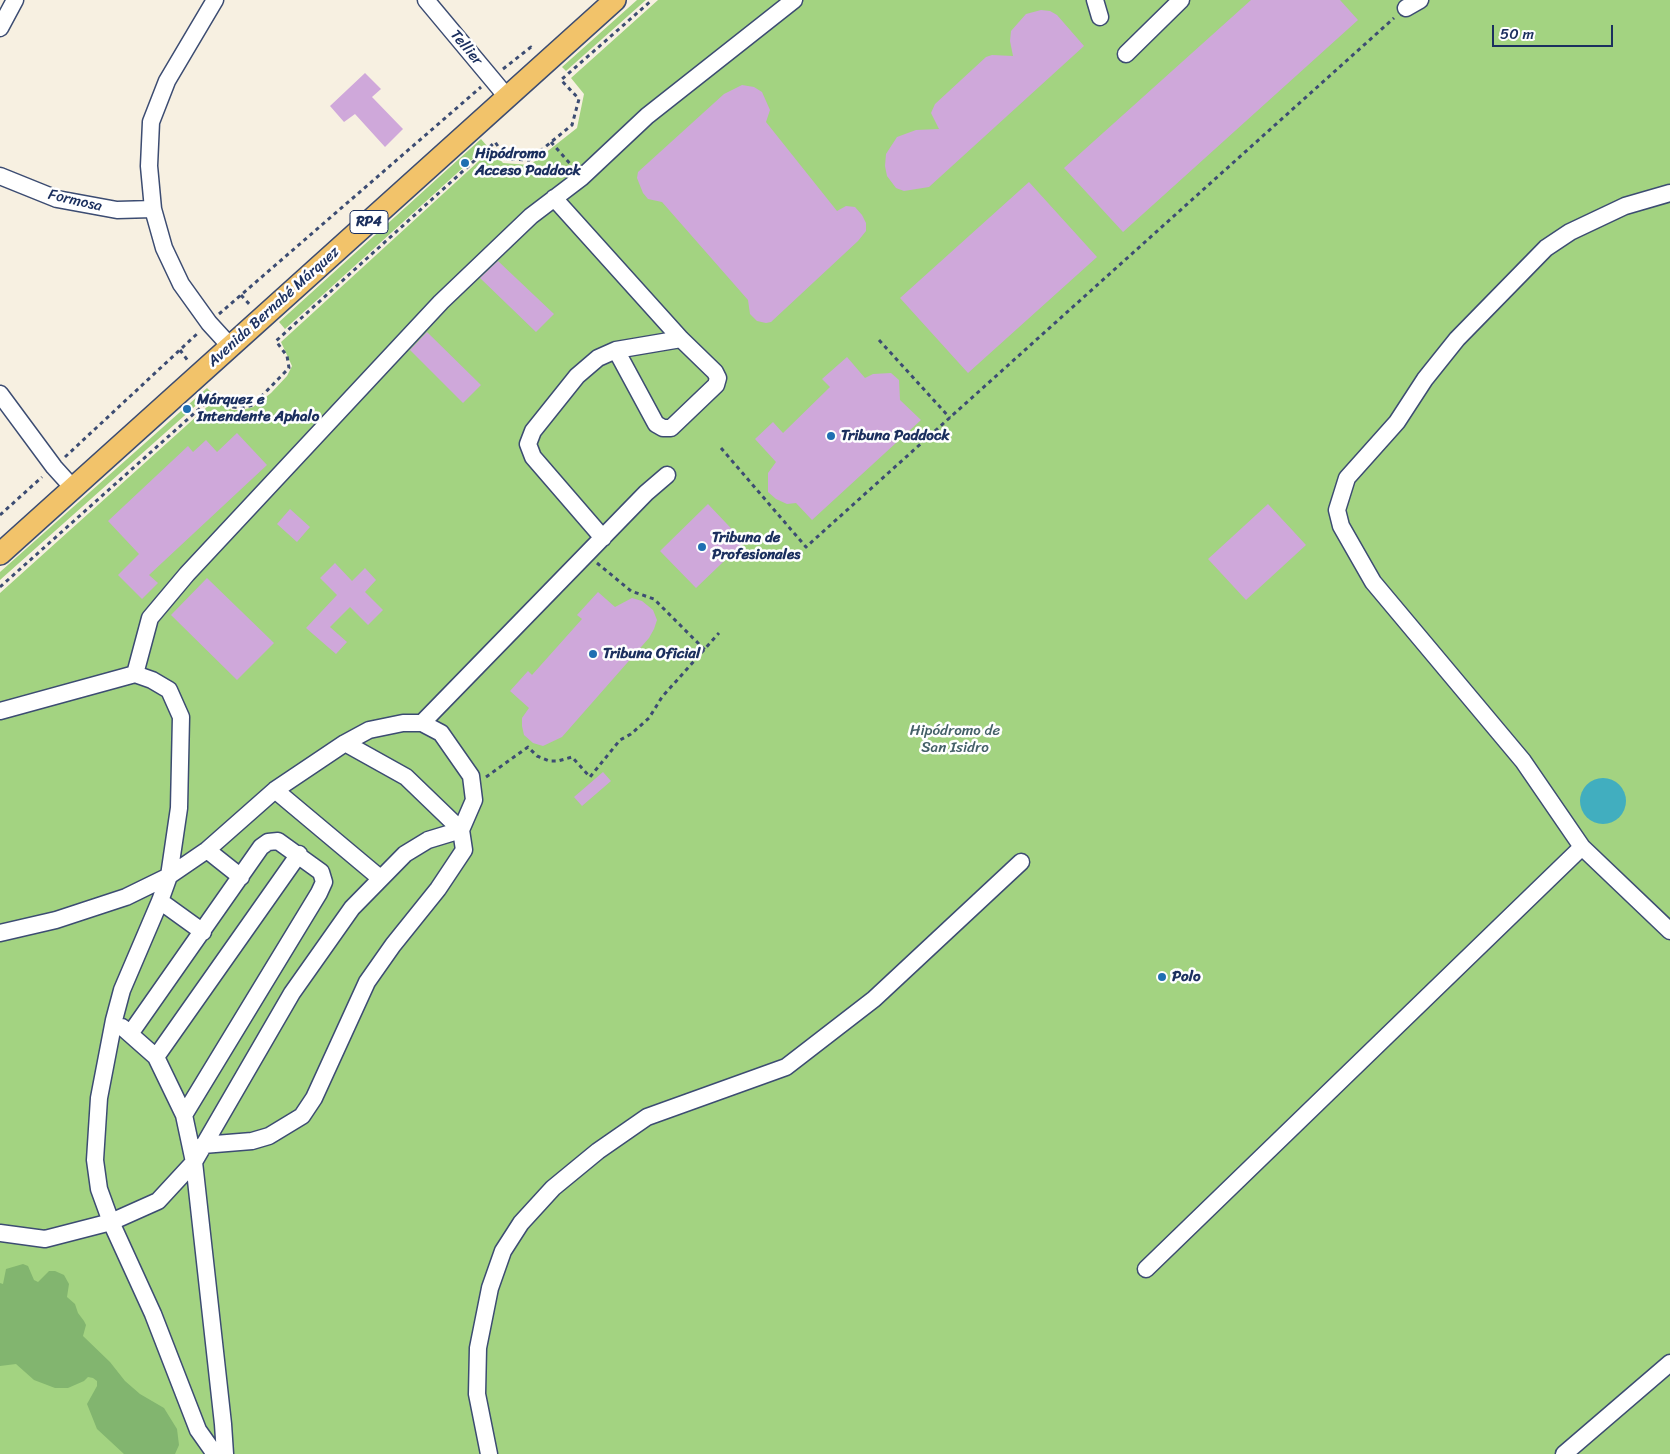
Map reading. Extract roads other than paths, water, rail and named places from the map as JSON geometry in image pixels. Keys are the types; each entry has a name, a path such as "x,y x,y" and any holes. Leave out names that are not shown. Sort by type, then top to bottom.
{"main road":[{"name":"Avenida Bernabé Márquez","path":"0,554 615,0"}],"street":[{"path":"0,28 15,0"},
{"path":"215,0 167,80 152,122 148,166 153,209 164,248 181,284 209,323 230,346"},
{"name":"Tellier","path":"426,0 507,97"},
{"path":"135,674 150,618 187,574 441,302 508,236 581,178 648,116 794,0"},
{"path":"1095,0 1100,17"},
{"path":"1126,54 1181,0"},
{"name":"Formosa","path":"0,176 56,199 117,210 153,209"},
{"path":"1670,194 1625,206 1570,232 1546,248 1457,339 1425,379 1397,422 1347,478 1336,510 1341,526 1373,582 1523,761 1582,847 1670,931"},
{"path":"554,198 681,339 715,372 718,378 716,385 671,428 663,428 656,424 616,350"},
{"path":"604,538 533,457 528,444 533,431 577,376 598,358 616,350 681,339"},
{"path":"0,394 54,467 73,488"},
{"path":"422,723 667,475"},
{"path":"0,711 135,674 152,680 169,690 181,718 179,808 169,876 122,990 114,1020 99,1098 95,1160 99,1188 111,1222 153,1314 198,1430 215,1454"},
{"path":"0,933 65,917 126,897 169,876 207,850 275,790 345,743 369,730 403,723 422,723 440,733 471,776 474,786 474,800 461,830 464,850 438,889 393,945 367,982 314,1098 302,1116 270,1136 252,1141 203,1145"},
{"path":"345,743 406,777 461,830"},
{"path":"275,790 380,878"},
{"path":"0,1233 45,1238 111,1222 158,1201 194,1162 292,993 352,908 405,854 428,840 461,830"},
{"path":"130,1034 261,847 268,842 278,841 299,854 321,872 324,882 319,893 184,1115"},
{"path":"1146,1269 1582,847"},
{"path":"207,850 240,877"},
{"path":"156,1057 299,854"},
{"path":"489,1454 477,1394 478,1348 490,1288 503,1251 521,1222 553,1188 598,1151 647,1117 786,1067 874,999 1021,862"},
{"path":"160,901 202,932"},
{"path":"114,1020 156,1057 184,1115 194,1162 223,1424 224,1454"},
{"path":"1564,1454 1670,1363"}],"water":[{"path":"1603,778 1616,782 1622,788 1626,801 1622,814 1616,820 1603,824 1590,820 1584,814 1580,801 1584,788 1590,782"}],"place":[{"name":"Hipódromo Acceso Paddock","path":"465,163"},
{"name":"Márquez e Intendente Aphalo","path":"187,409"},
{"name":"Tribuna Paddock","path":"831,436"},
{"name":"Tribuna de Profesionales","path":"702,547"},
{"name":"Tribuna Oficial","path":"593,654"},
{"name":"Polo","path":"1162,977"}],"park label":[{"name":"Hipódromo de San Isidro","path":"955,740"}]}
